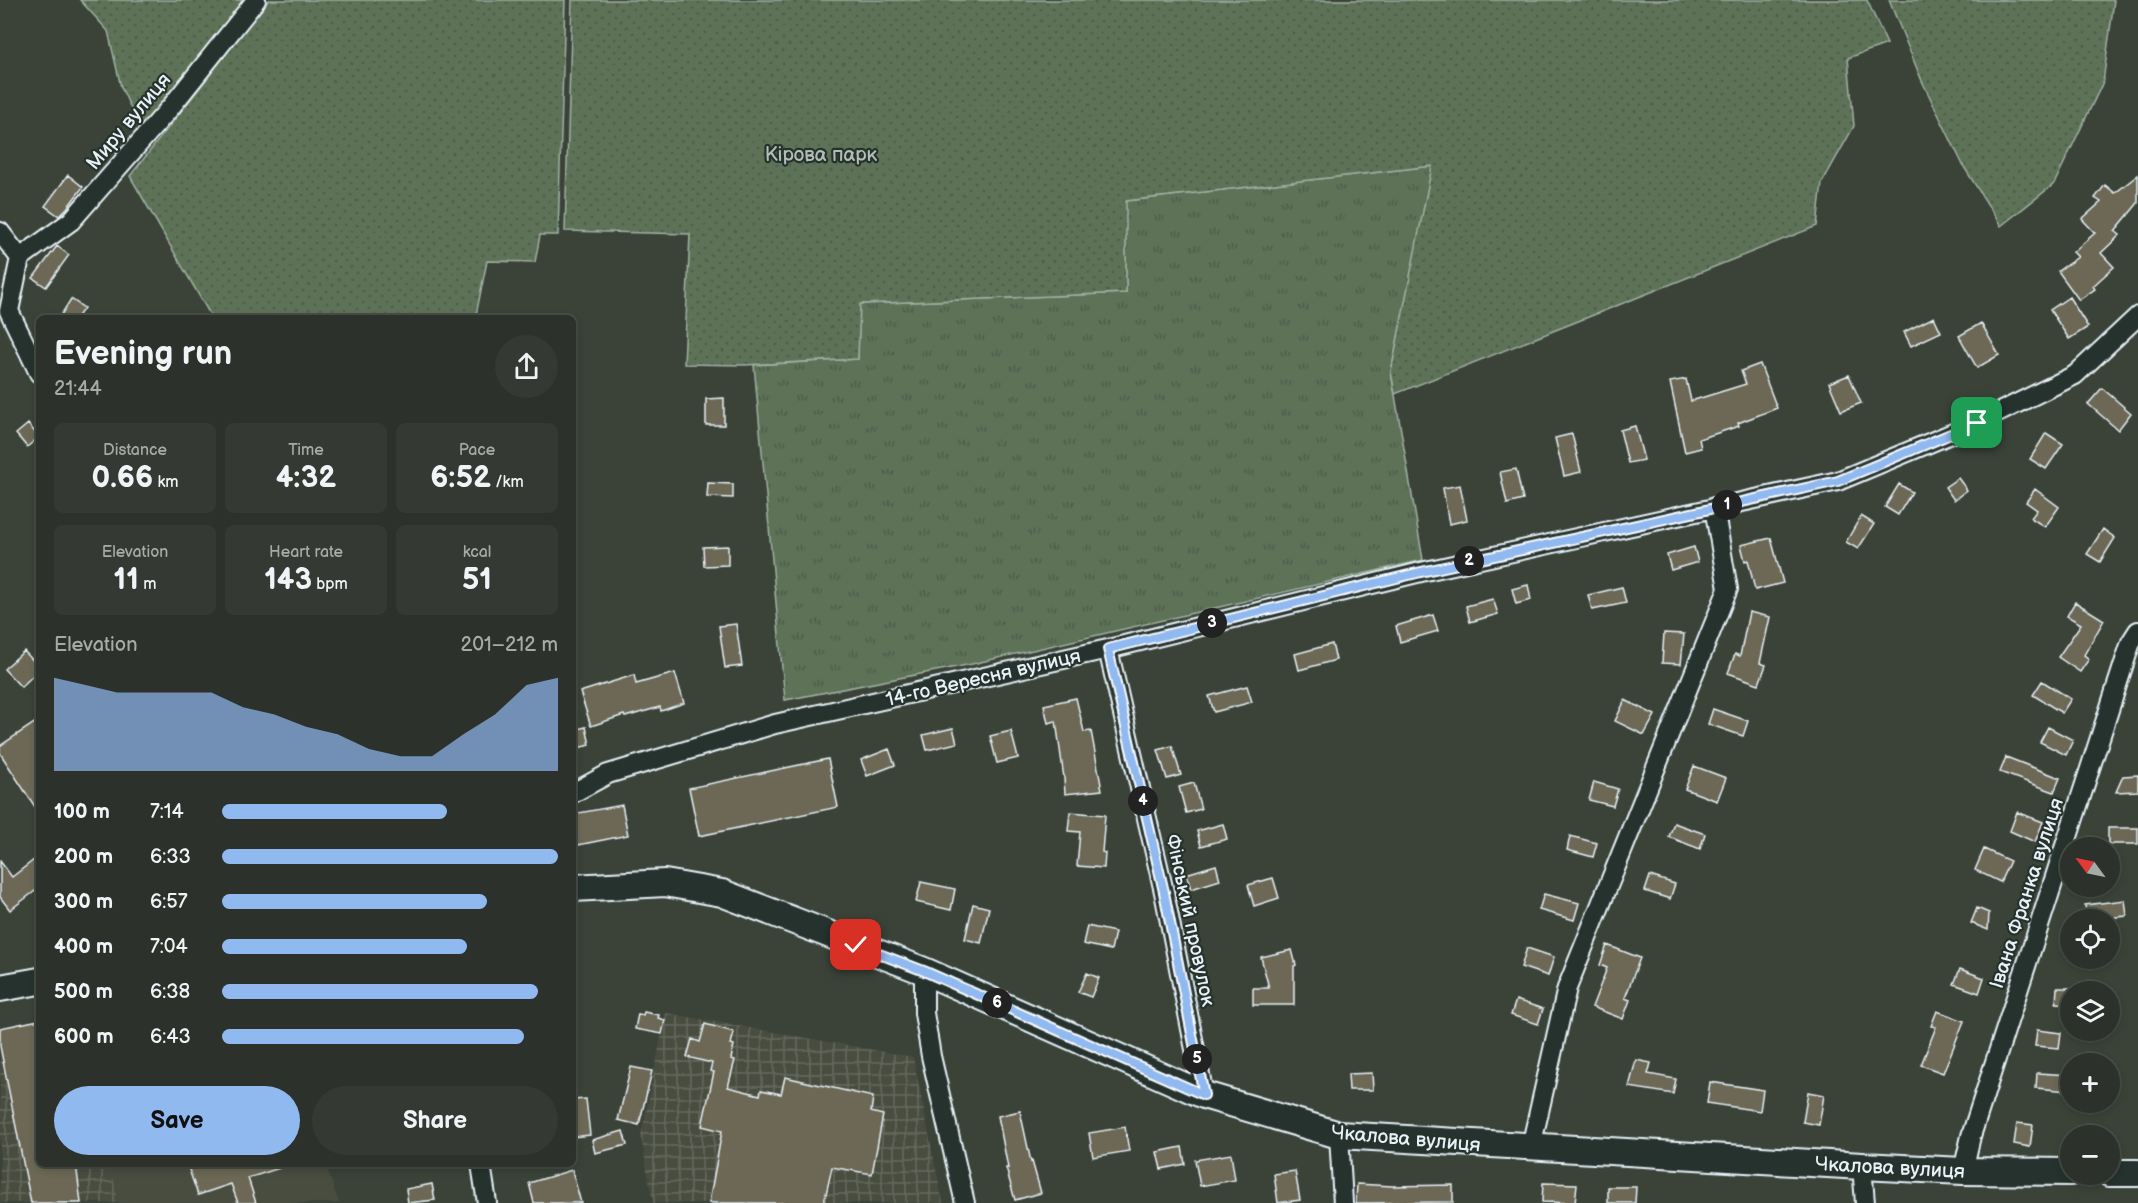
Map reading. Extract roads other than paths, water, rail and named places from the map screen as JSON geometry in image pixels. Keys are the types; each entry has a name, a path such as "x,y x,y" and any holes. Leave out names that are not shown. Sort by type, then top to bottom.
{"main road":[{"name":"Чкалова вулиця","path":"576,888 665,883 722,893 924,971 1204,1095 1339,1135 1862,1166 1963,1171 2060,1172"},
{"path":"0,988 36,982"},
{"path":"2120,1173 2138,1173"}],"street":[{"name":"Миру вулиця","path":"20,258 71,222 170,108 256,0"},
{"path":"0,232 20,258 5,315 36,368"},
{"name":"14-го Вересня вулиця","path":"576,791 608,774 775,724 1108,649 1421,572 1838,481 1977,423 2075,375 2138,316"},
{"path":"1531,1147 1567,988 1728,589 1714,507"},
{"name":"Івана Франка вулиця","path":"1963,1171 1971,1136 2131,642 2138,631"},
{"name":"Фінський провулок","path":"1108,649 1164,892 1204,1095"},
{"path":"924,971 924,1012 929,1046 965,1203"},
{"path":"1339,1135 1343,1203"},
{"path":"1862,1166 1865,1203"},
{"path":"482,1167 488,1203"}],"park label":[{"name":"Кірова парк","path":"821,154"}]}
